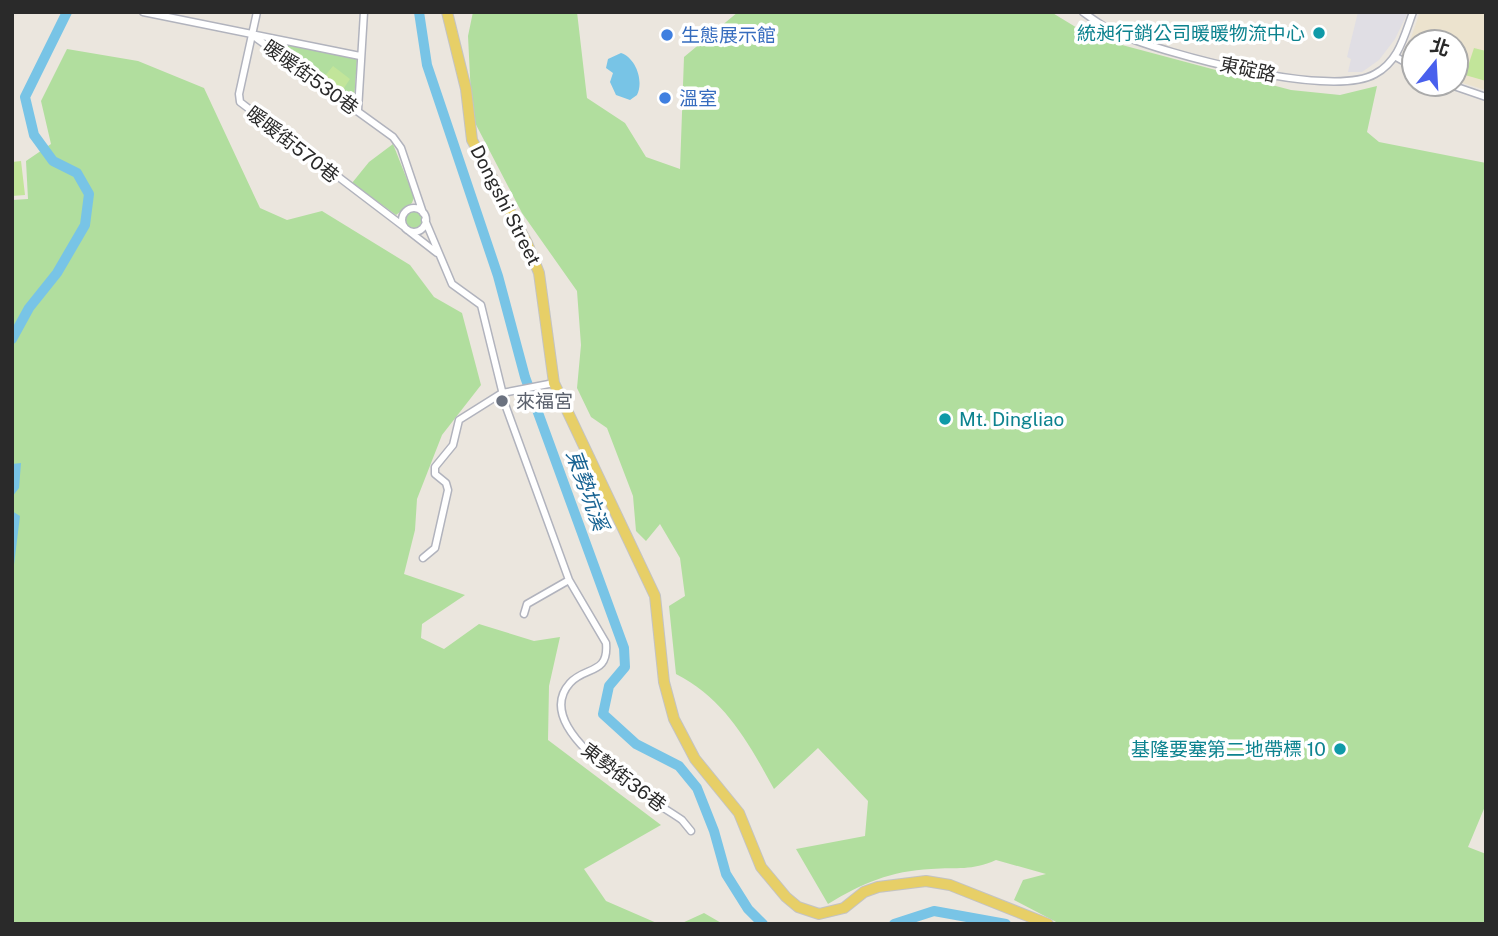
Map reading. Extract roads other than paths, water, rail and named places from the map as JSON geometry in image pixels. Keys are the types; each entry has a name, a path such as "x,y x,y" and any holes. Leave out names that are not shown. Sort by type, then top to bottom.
{"main road":[{"name":"Dongshi Street","path":"447,12 466,89 472,140 540,273 550,384 655,596 666,697 682,739 739,813 761,867 769,879 798,906 819,914 844,908 864,892 878,887 926,881 950,885 1048,924"}],"street":[{"name":"暖暖街530巷","path":"144,12 252,35 358,110 401,148 439,255"},
{"name":"暖暖街570巷","path":"257,12 239,94 240,102 406,229"},
{"path":"358,110 364,12"},
{"name":"東碇路","path":"1083,12 1121,36 1265,74 1342,83 1371,76 1396,57"},
{"path":"1400,59 1396,57 1413,12"},
{"path":"252,35 360,56"},
{"path":"406,229 421,230 424,216 416,209 408,209 403,215 406,229 439,255 452,284 481,305 506,393"},
{"path":"423,558 435,548 448,490 446,483 435,474 435,467 453,445 459,420 506,393 550,384"},
{"name":"東勢街36巷","path":"506,393 569,580 602,633 607,652 601,665 570,682 564,693 564,719 576,741 596,761 682,820 691,831"},
{"path":"524,614 527,604 569,580"}],"water":[{"path":"621,53 631,60 639,77 637,95 630,100 616,95 610,82 613,73 606,68 608,59"},
{"path":"21,463 19,488 12,497 12,464"},
{"path":"12,511 20,516 12,581"}],"waterway":[{"path":"12,339 29,308 57,273 85,225 89,194 77,173 53,161 34,135 25,97 67,12"},
{"name":"東勢坑溪","path":"419,12 427,65 498,276 525,377 624,648 625,667 609,686 603,714 636,744 679,766 697,788 714,831 726,874 748,909 763,924"},
{"name":"東勢坑溪","path":"894,924 934,911 1006,924"}],"place":[{"name":"統昶行銷公司暖暖物流中心","path":"1319,33"},
{"name":"生態展示館","path":"667,35"},
{"name":"溫室","path":"665,98"},
{"name":"來福宮","path":"502,401"},
{"name":"Mt. Dingliao","path":"945,419"},
{"name":"基隆要塞第二地帶標 10","path":"1340,749"}]}
